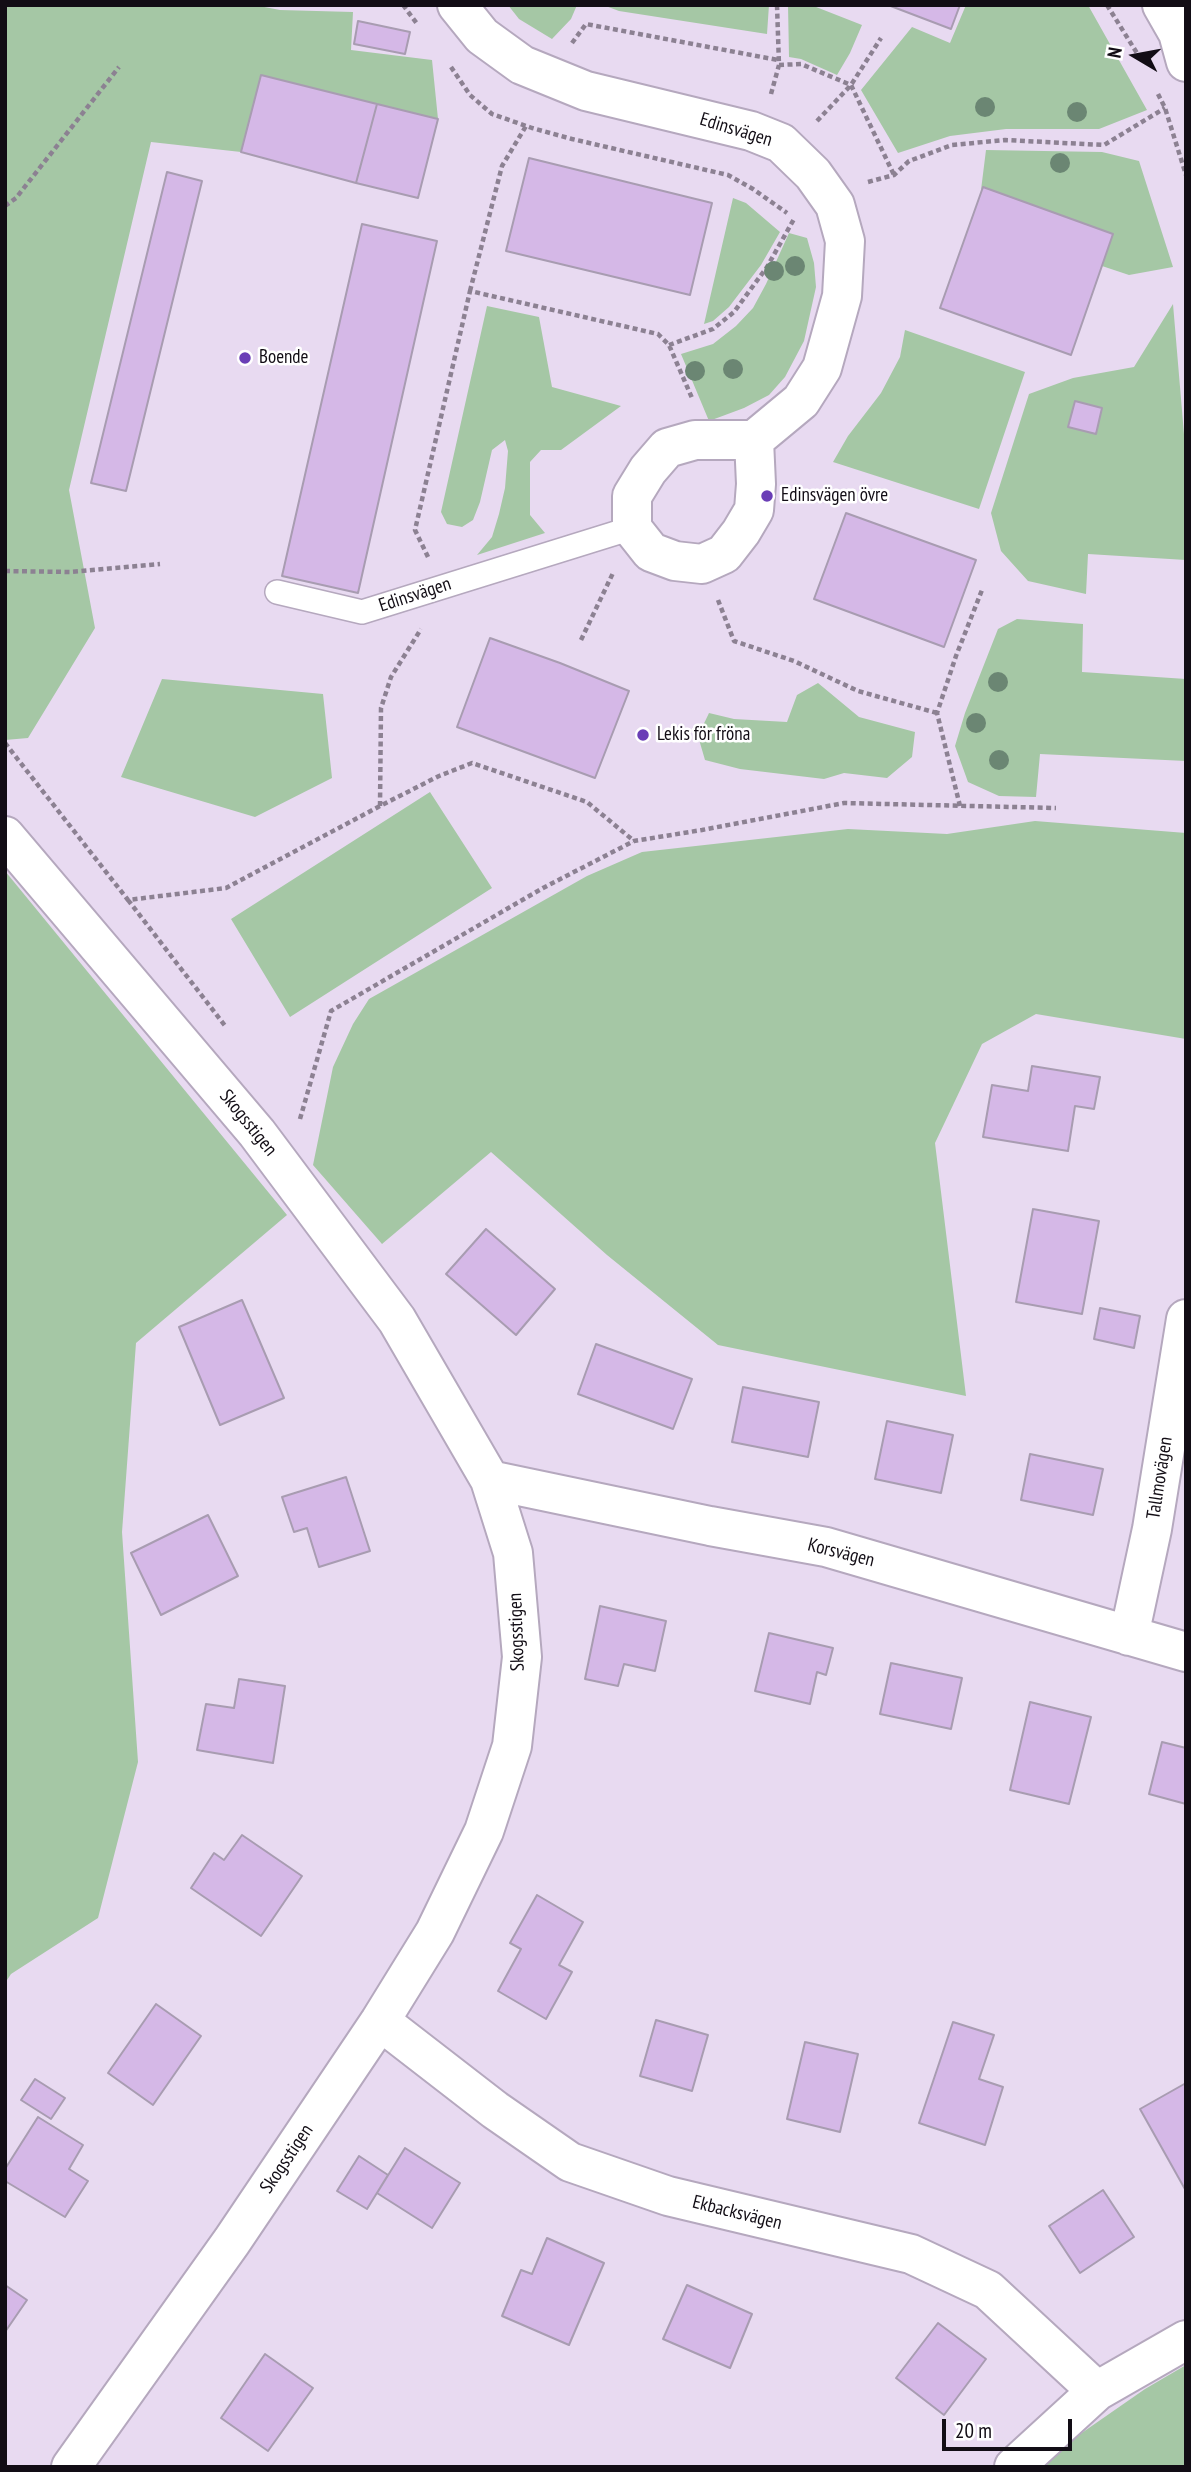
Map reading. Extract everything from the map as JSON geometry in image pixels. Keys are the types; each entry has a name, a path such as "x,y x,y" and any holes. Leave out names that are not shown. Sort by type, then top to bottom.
{"street":[{"name":"Edinsvägen","path":"457,5 482,36 522,65 586,91 751,131 781,144 813,174 835,205 845,241 842,296 822,368 800,401 754,440"},
{"path":"1162,5 1178,33 1186,62"},
{"path":"695,440 754,440 754,510 724,554 702,564 675,561 650,552 632,528 632,496 648,470 667,448 695,440"},
{"name":"Skogsstigen","path":"5,836 257,1133 397,1320 491,1480 513,1553 522,1657 512,1746 484,1831 435,1932 380,2021 232,2241 71,2467"},
{"name":"Tallmovägen","path":"1129,1636 1152,1530 1186,1319"},
{"name":"Korsvägen","path":"491,1480 825,1547 1186,1652"},
{"name":"Ekbacksvägen","path":"380,2021 495,2110 570,2162 668,2196 911,2254 988,2290 1097,2391"},
{"path":"1014,2467 1097,2391 1186,2340"}],"lane":[{"name":"Edinsvägen","path":"277,592 362,612 632,528"}],"path":[{"path":"403,5 420,27"},
{"path":"770,99 778,62 777,5"},
{"path":"1107,5 1143,63"},
{"path":"563,53 586,23 778,62 802,64 851,85 894,175"},
{"path":"814,124 851,85 881,38"},
{"path":"449,64 470,95 492,114 526,126 728,175 753,189 800,223"},
{"path":"5,206 16,198 119,67"},
{"path":"1154,86 1165,108 1186,175"},
{"path":"857,185 894,175 909,161 952,145 1005,140 1104,145 1165,108"},
{"path":"431,564 415,530 502,166 526,126"},
{"path":"669,345 713,328 734,312 766,267 794,218"},
{"path":"470,291 658,334 669,345 695,404"},
{"path":"5,571 70,572 160,564"},
{"path":"581,640 615,569"},
{"path":"960,806 937,713 982,590"},
{"path":"721,608 734,641 794,661 858,691 937,713"},
{"path":"380,806 381,708 391,677 415,638"},
{"path":"5,743 234,1037"},
{"path":"128,900 226,888 439,776 472,763 587,802 634,841"},
{"path":"291,1111 299,1121 331,1011 543,888 634,841 844,803 1056,808"}],"green space":[{"path":"5,5 254,5 280,10 353,12 351,50 432,60 438,119 261,75 241,152 151,142 69,490 95,628 28,738 5,740"},
{"path":"508,5 577,5 571,19 552,39 519,19"},
{"path":"603,5 769,5 767,34 619,11"},
{"path":"788,5 811,5 862,25 837,75 801,59 789,57"},
{"path":"966,5 1088,5 1147,110 1099,129 1006,129 950,136 898,153 861,90 912,27 950,43"},
{"path":"986,150 1102,152 1139,161 1173,267 1129,275 1102,266 1113,234 983,187 981,190"},
{"path":"733,198 746,203 780,232 761,265 729,307 713,321 704,324"},
{"path":"789,233 807,238 814,263 816,287 804,341 785,377 769,395 709,421 681,354 713,344 753,308"},
{"path":"1173,304 1186,458 1186,560 1088,554 1086,594 1028,581 1001,551 991,513 1029,394 1073,378 1134,367"},
{"path":"487,306 539,317 552,387 621,406 561,450 541,450 530,462 530,515 545,533 477,555 492,537 499,514 505,488 508,451 505,440 492,450 473,520 462,527 447,524 441,512"},
{"path":"905,330 1025,372 979,509 833,462 848,436 881,393 900,357"},
{"path":"1017,619 1083,624 1082,672 1186,679 1186,761 1040,754 1036,797 999,796 968,782 955,746 998,629"},
{"path":"162,679 323,694 332,778 255,817 121,777"},
{"path":"818,683 859,717 915,732 912,757 887,778 844,773 824,779 740,769 705,760 698,736 709,713 734,719 787,722 797,695"},
{"path":"430,792 492,888 290,1017 231,919"},
{"path":"1035,821 1186,833 1186,1039 1036,1014 982,1044 935,1143 966,1396 718,1345 607,1255 491,1152 382,1244 313,1165 333,1067 353,1024 369,999 587,876 642,852 848,829 947,834"},
{"path":"5,871 287,1215 136,1343 122,1532 138,1762 98,1918 11,1974 5,1983"},
{"path":"1186,2365 1186,2467 1042,2467 1050,2455 1145,2389"}],"building":[{"path":"888,5 960,5 951,29"},
{"path":"358,21 410,32 405,54 354,44"},
{"path":"261,75 377,104 356,183 241,152"},
{"path":"377,104 438,119 418,198 356,183"},
{"path":"529,158 712,203 690,295 506,251"},
{"path":"167,172 202,181 126,491 91,483"},
{"path":"983,187 1113,234 1071,355 940,308"},
{"path":"362,224 437,241 358,593 282,576"},
{"path":"1075,401 1102,408 1096,434 1068,427"},
{"path":"846,513 976,560 944,647 814,599"},
{"path":"490,638 629,691 595,778 457,727"},
{"path":"1032,1066 1100,1077 1094,1109 1075,1106 1068,1151 983,1137 992,1085 1028,1091"},
{"path":"1033,1209 1099,1221 1082,1314 1016,1302"},
{"path":"486,1229 555,1289 516,1335 446,1274"},
{"path":"242,1300 284,1398 220,1425 179,1327"},
{"path":"1100,1308 1140,1316 1134,1348 1094,1339"},
{"path":"596,1344 692,1379 673,1429 578,1394"},
{"path":"743,1387 819,1402 808,1457 732,1442"},
{"path":"887,1421 953,1435 941,1493 875,1479"},
{"path":"1030,1454 1103,1469 1093,1515 1021,1500"},
{"path":"346,1477 370,1551 319,1567 307,1528 294,1532 282,1497"},
{"path":"208,1515 238,1576 161,1615 131,1553"},
{"path":"600,1606 666,1621 655,1671 624,1664 618,1686 585,1679"},
{"path":"769,1633 833,1648 826,1675 817,1672 810,1704 755,1691"},
{"path":"891,1663 962,1678 951,1729 880,1714"},
{"path":"239,1679 285,1686 273,1763 197,1750 206,1704 234,1708"},
{"path":"1030,1702 1091,1717 1069,1804 1010,1790"},
{"path":"1162,1742 1186,1748 1186,1804 1149,1794"},
{"path":"242,1835 302,1876 261,1936 191,1888 214,1853 224,1860"},
{"path":"537,1895 583,1922 559,1965 572,1972 546,2019 498,1991 521,1949 510,1943"},
{"path":"156,2004 201,2036 153,2105 108,2073"},
{"path":"656,2020 708,2035 692,2091 640,2076"},
{"path":"953,2022 994,2035 979,2079 1003,2087 985,2145 919,2123"},
{"path":"805,2042 858,2054 840,2132 787,2119"},
{"path":"35,2079 65,2098 51,2119 21,2100"},
{"path":"1186,2083 1186,2191 1140,2109"},
{"path":"38,2117 83,2145 69,2169 88,2181 65,2217 5,2181 5,2169"},
{"path":"405,2148 460,2183 432,2228 377,2193"},
{"path":"359,2156 388,2175 367,2209 337,2191"},
{"path":"1103,2190 1134,2237 1080,2273 1049,2226"},
{"path":"547,2238 604,2263 569,2345 502,2316 521,2270 532,2274"},
{"path":"5,2285 27,2300 5,2332"},
{"path":"687,2285 752,2314 730,2368 663,2339"},
{"path":"938,2323 986,2359 944,2415 896,2378"},
{"path":"265,2354 313,2388 268,2451 221,2418"}],"place":[{"name":"Boende","path":"245,358"},
{"name":"Edinsvägen övre","path":"767,496"},
{"name":"Lekis för fröna","path":"643,735"}]}
